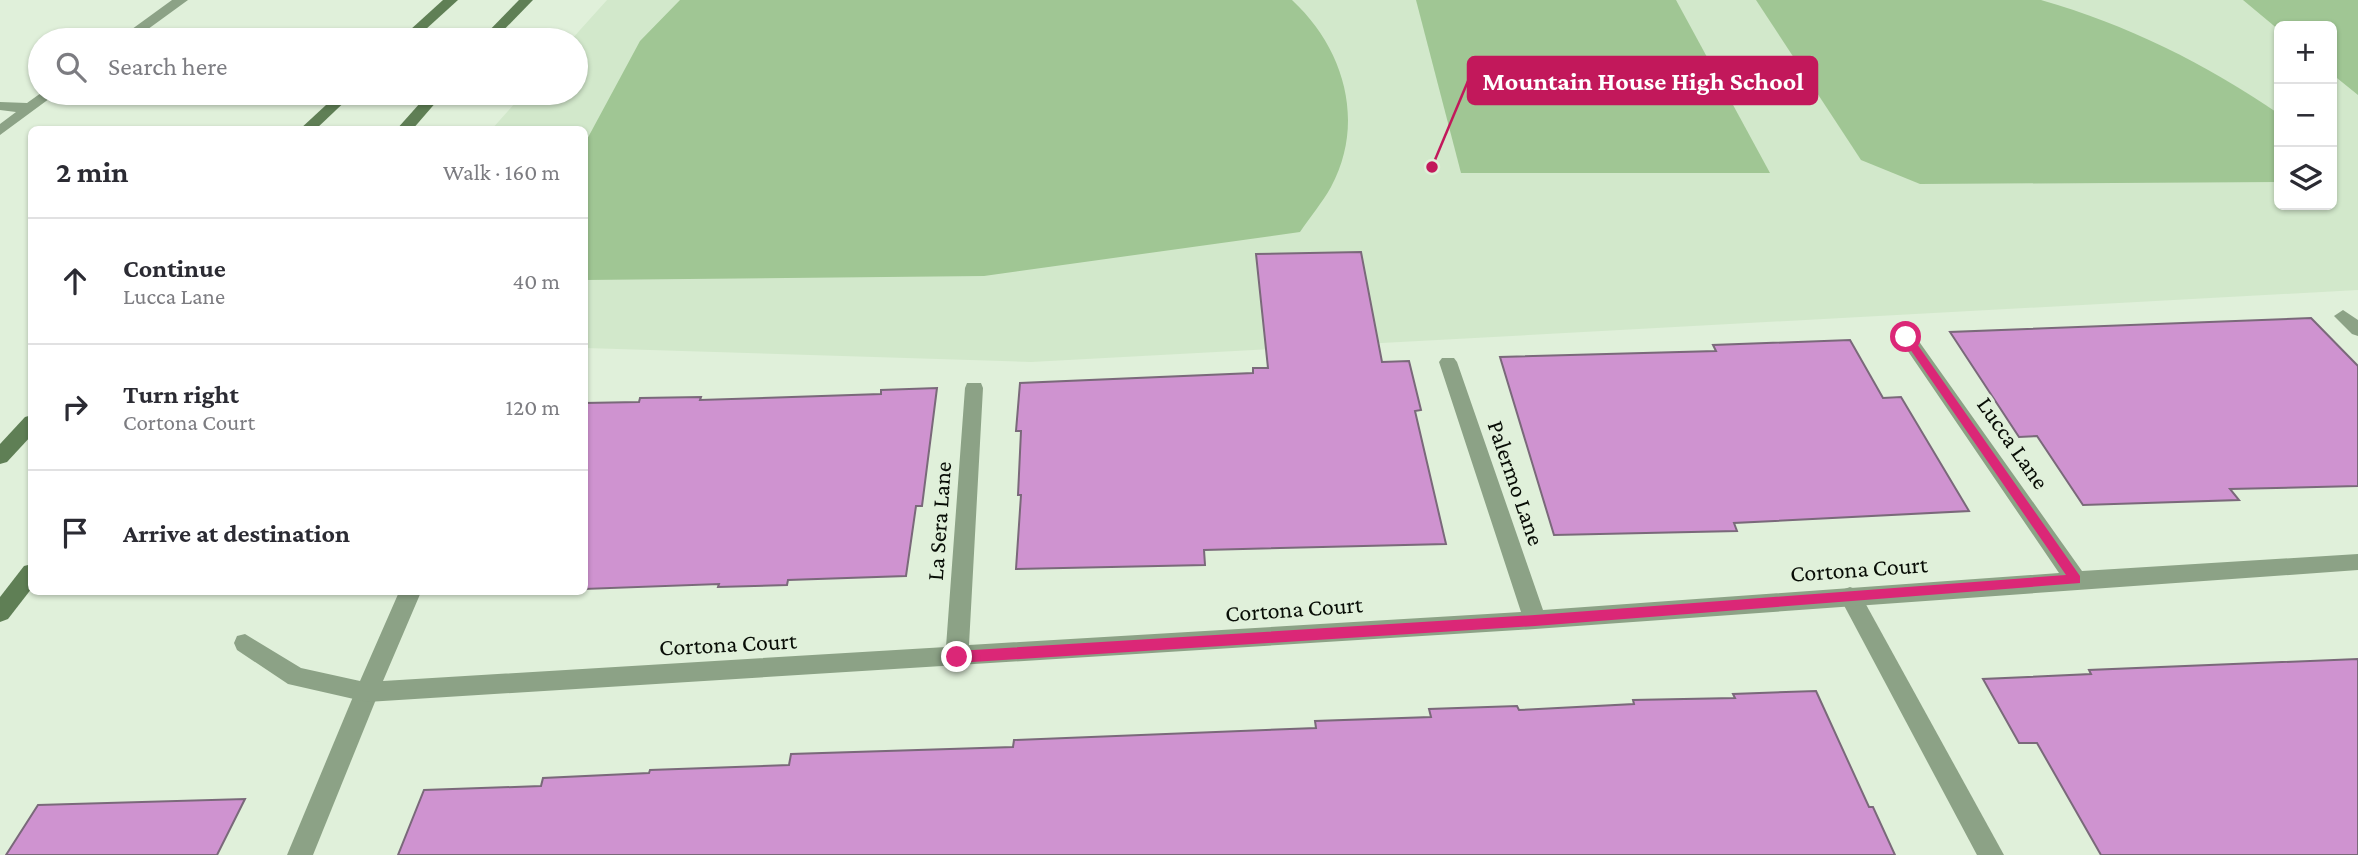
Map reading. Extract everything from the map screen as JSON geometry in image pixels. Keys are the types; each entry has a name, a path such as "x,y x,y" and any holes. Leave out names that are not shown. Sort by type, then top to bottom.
{"main road":[{"path":"420,28 451,0"},
{"path":"499,28 526,0"},
{"path":"310,126 334,105"},
{"path":"407,126 426,105"},
{"path":"0,457 28,426"},
{"path":"0,613 28,577"}],"street":[{"path":"141,28 181,0"},
{"path":"0,131 33,105"},
{"path":"0,106 29,108"},
{"path":"2343,316 2358,330"},
{"name":"Lucca Lane","path":"1906,337 2076,580"},
{"name":"Palermo Lane","path":"1448,362 1535,620"},
{"name":"La Sera Lane","path":"957,657 974,388"},
{"name":"Cortona Court","path":"245,643 296,677 367,692 1535,620 2358,562"},
{"path":"300,855 409,595"},
{"path":"1850,596 1991,855"}],"shaded area":[{"path":"607,0 2358,0 2358,290 1031,362 588,348 588,126 495,126 513,105 588,105 588,28 582,28"}],"green space":[{"path":"680,0 1292,0 1325,40 1336,63 1348,112 1347,137 1342,162 1331,187 1300,232 984,276 588,280 588,137 640,41"},
{"path":"1416,0 1676,0 1770,173 1461,173"},
{"path":"1756,0 2041,0 2104,21 2164,47 2223,78 2274,111 2274,182 1920,184 1861,160"},
{"path":"2243,0 2358,0 2358,95 2337,78 2337,21 2274,21 2274,26"}],"building":[{"path":"1361,252 1382,362 1409,361 1421,410 1415,411 1446,544 1204,550 1205,565 1016,569 1021,495 1018,495 1021,431 1016,431 1020,383 1253,373 1253,368 1268,368 1256,254"},
{"path":"2311,318 2358,366 2358,486 2230,489 2239,500 2083,505 2037,436 2019,437 1950,332"},
{"path":"1850,340 1883,398 1901,397 1969,511 1734,523 1737,531 1554,535 1500,357 1716,351 1713,345"},
{"path":"937,388 922,506 916,506 906,576 788,580 787,585 718,587 719,584 588,589 588,403 639,402 640,398 701,397 700,400 881,394 881,390"},
{"path":"2358,659 2358,855 2101,855 2037,743 2019,743 1983,679 2091,674 2089,670"},
{"path":"1816,691 1869,807 1873,807 1895,855 398,855 424,790 541,786 543,778 649,773 650,770 789,765 791,754 1013,747 1014,740 1316,728 1315,721 1431,717 1429,709 1517,706 1519,710 1634,704 1633,700 1735,698 1733,694"},
{"path":"245,799 217,855 6,855 38,805"}],"place":[{"name":"Mountain House High School","path":"1432,167"}],"route":[{"path":"957,657 1535,620 2076,580 1906,337"}]}
